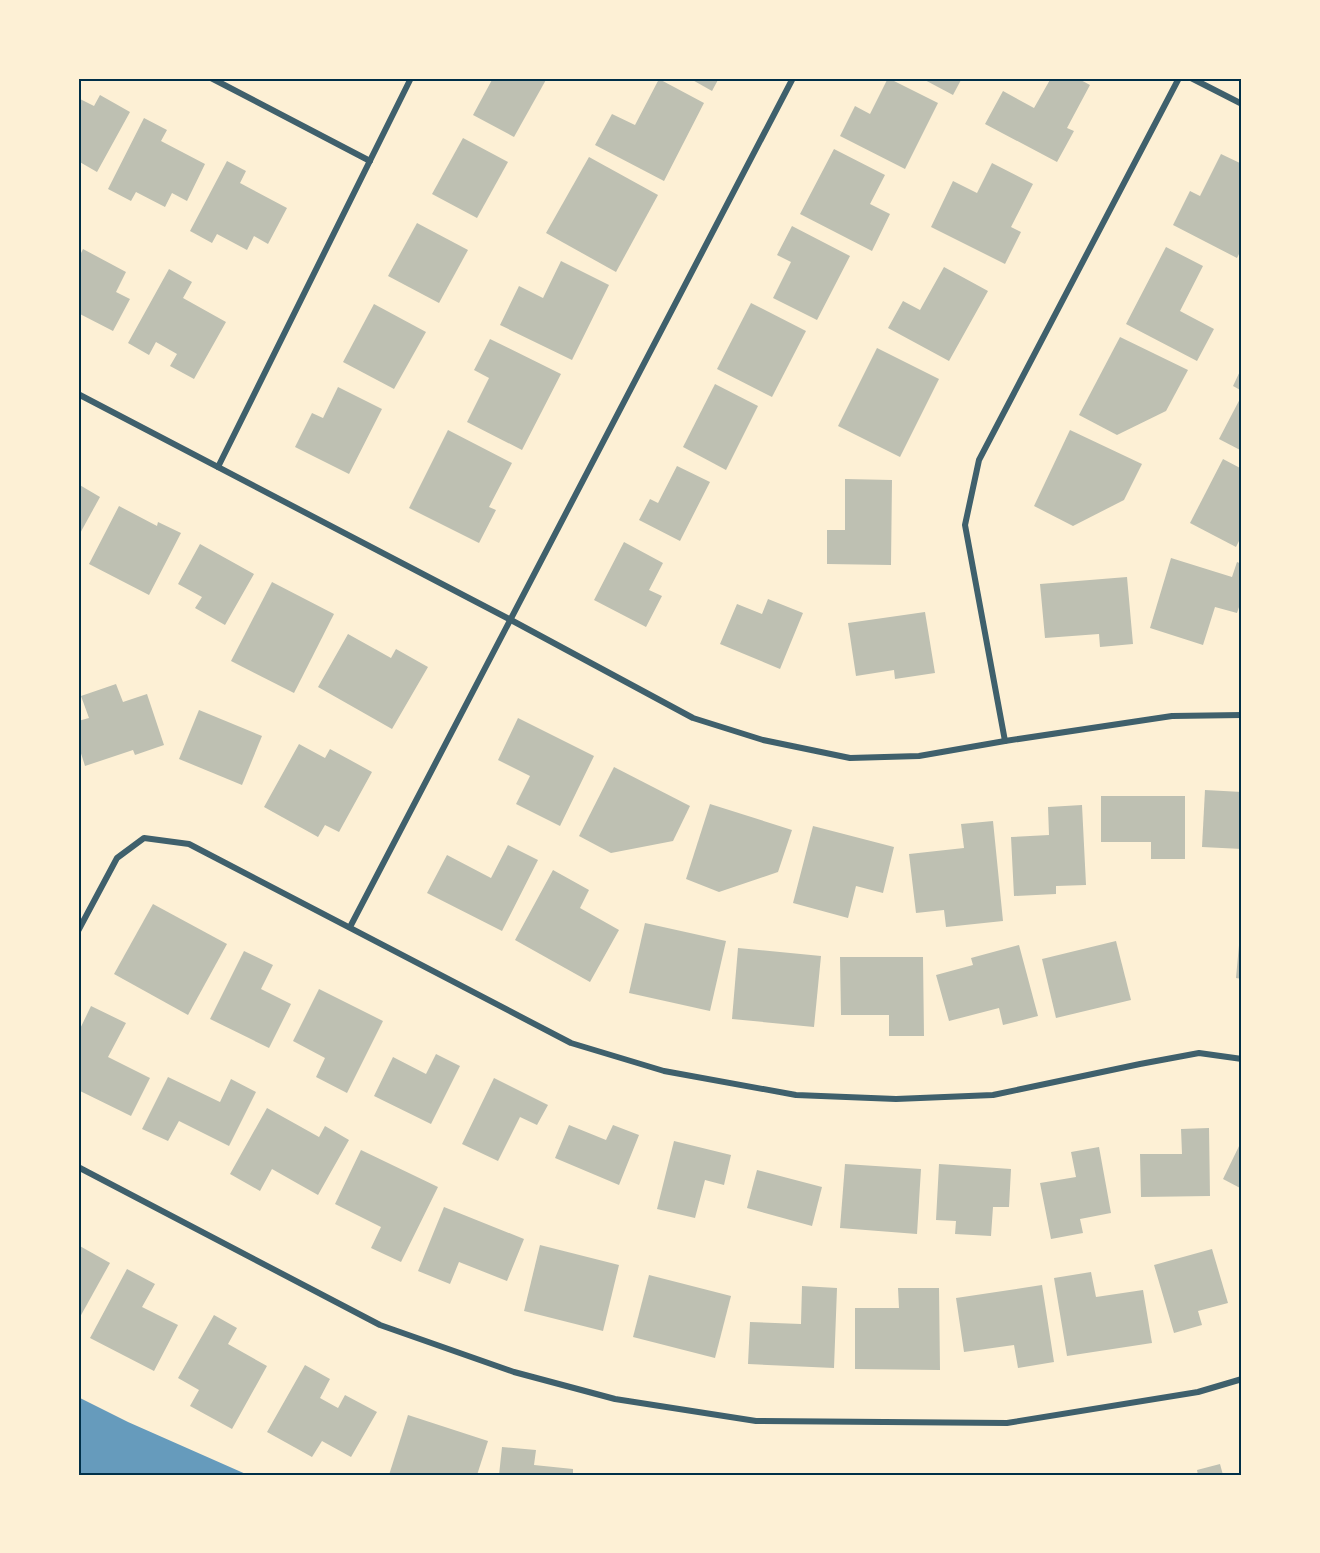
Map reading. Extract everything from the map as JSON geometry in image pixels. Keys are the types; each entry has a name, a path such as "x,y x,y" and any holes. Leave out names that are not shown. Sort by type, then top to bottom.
{"street":[{"path":"211,78 370,161"},
{"path":"218,468 411,78"},
{"path":"350,927 793,78"},
{"path":"1005,741 965,525 979,460 1179,78"},
{"path":"1191,78 1242,104"},
{"path":"78,394 511,620 693,718 763,740 850,758 919,756 1172,716 1242,715"},
{"path":"78,931 117,858 144,838 189,844 571,1043 664,1071 796,1095 896,1099 993,1095 1199,1053 1242,1059"},
{"path":"78,1167 380,1325 514,1372 615,1400 756,1421 1007,1423 1198,1392 1242,1379"}],"water":[{"path":"78,1397 128,1422 248,1475 78,1475"}],"building":[{"path":"493,78 547,78 514,137 473,115"},
{"path":"689,78 719,78 712,91"},
{"path":"888,78 938,103 905,169 840,136 855,106 870,114"},
{"path":"921,78 962,78 953,95"},
{"path":"1051,78 1077,78 1090,85 1067,128 1074,131 1057,162 985,124 1003,91 1034,108"},
{"path":"659,79 704,103 664,181 595,145 612,114 635,125"},
{"path":"100,95 130,112 97,172 78,161 78,98 94,106"},
{"path":"144,118 167,130 161,141 205,164 187,201 172,193 165,207 136,192 131,201 108,189"},
{"path":"463,138 508,162 477,218 432,194"},
{"path":"834,149 885,175 870,204 890,214 872,251 800,214"},
{"path":"1221,154 1242,164 1242,248 1237,258 1173,225 1190,191 1200,196"},
{"path":"589,157 658,195 616,272 546,233"},
{"path":"227,161 246,171 240,183 287,208 268,244 254,236 247,250 217,234 212,243 190,231"},
{"path":"992,163 1033,184 1011,227 1021,232 1005,264 931,227 953,181 977,193"},
{"path":"417,223 468,250 439,303 388,276"},
{"path":"792,226 850,256 817,320 773,298 791,262 777,255"},
{"path":"1166,247 1203,266 1180,311 1214,329 1197,361 1126,324"},
{"path":"83,249 126,272 116,292 130,299 113,331 78,313 78,259"},
{"path":"561,261 609,285 572,360 500,325 519,286 543,298"},
{"path":"944,267 988,291 949,361 888,328 903,301 920,310"},
{"path":"169,269 192,282 183,298 226,322 194,379 170,366 177,354 156,342 149,355 128,343"},
{"path":"751,303 806,331 772,397 717,369"},
{"path":"374,304 426,332 394,389 343,362"},
{"path":"1120,337 1188,370 1166,411 1117,435 1079,415"},
{"path":"490,339 561,374 522,450 467,422 489,378 474,370"},
{"path":"877,348 939,379 900,457 838,426"},
{"path":"1242,367 1242,391 1233,386"},
{"path":"715,384 758,406 726,470 683,447"},
{"path":"338,387 382,409 349,474 295,447 312,413 323,418"},
{"path":"1242,395 1242,451 1219,439"},
{"path":"448,430 512,463 489,507 496,510 479,543 409,508"},
{"path":"1070,430 1142,464 1124,500 1073,526 1034,506"},
{"path":"1223,459 1242,469 1242,535 1236,547 1190,523"},
{"path":"677,466 710,482 680,541 639,520 650,499 658,503"},
{"path":"845,479 892,480 891,565 827,564 827,530 845,530"},
{"path":"78,484 100,497 78,537"},
{"path":"119,506 157,526 158,522 181,533 149,595 89,564"},
{"path":"624,542 663,563 649,590 662,596 646,627 594,600"},
{"path":"200,544 254,574 225,625 195,608 202,597 178,584"},
{"path":"1171,558 1232,577 1237,562 1242,564 1242,598 1237,613 1215,607 1203,645 1150,628"},
{"path":"1127,577 1133,644 1100,647 1099,634 1045,638 1040,584"},
{"path":"272,582 334,614 294,693 231,661"},
{"path":"768,599 803,613 780,669 720,644 737,604 762,614"},
{"path":"925,612 935,673 895,679 894,670 856,676 848,623"},
{"path":"348,634 391,658 396,649 428,667 392,729 318,687"},
{"path":"116,684 123,702 147,694 164,745 135,755 133,750 85,766 78,744 78,721 89,718 81,696"},
{"path":"199,710 262,736 242,785 179,759"},
{"path":"518,718 594,756 560,826 516,804 530,776 498,760"},
{"path":"299,744 325,758 330,749 372,772 339,832 325,825 318,837 264,807"},
{"path":"614,767 690,806 673,841 611,853 579,836"},
{"path":"1205,790 1242,792 1242,849 1202,847"},
{"path":"1101,796 1185,796 1185,859 1151,859 1151,842 1101,842"},
{"path":"710,804 792,830 778,872 719,892 686,879"},
{"path":"1082,805 1086,885 1056,886 1056,894 1014,896 1011,837 1049,835 1048,807"},
{"path":"993,821 1003,921 946,927 944,910 916,913 909,854 964,848 961,824"},
{"path":"813,826 894,847 883,893 856,886 848,918 793,903"},
{"path":"508,845 538,860 502,931 427,893 447,855 491,878"},
{"path":"553,870 589,890 580,908 619,930 590,982 515,940"},
{"path":"153,904 227,944 188,1015 114,974"},
{"path":"645,923 726,941 710,1011 629,993"},
{"path":"1240,934 1242,934 1242,979 1236,978"},
{"path":"1116,941 1131,1000 1056,1018 1042,959"},
{"path":"1019,945 1038,1016 1003,1025 999,1008 949,1021 936,975 973,965 971,958"},
{"path":"738,948 821,956 814,1027 732,1019"},
{"path":"244,951 273,965 261,989 291,1004 269,1048 210,1019"},
{"path":"840,957 923,957 924,1036 889,1036 889,1015 841,1015"},
{"path":"319,989 383,1021 347,1093 316,1077 325,1058 293,1041"},
{"path":"91,1006 126,1023 108,1057 150,1078 131,1116 78,1090 78,1033"},
{"path":"436,1054 460,1066 431,1124 374,1096 393,1057 426,1074"},
{"path":"168,1077 220,1102 231,1079 256,1092 229,1146 179,1121 168,1141 142,1129"},
{"path":"494,1078 548,1105 537,1125 520,1117 498,1161 462,1144"},
{"path":"267,1108 319,1137 325,1126 349,1140 318,1195 272,1169 260,1191 230,1174"},
{"path":"569,1125 606,1140 613,1125 639,1135 619,1185 555,1158"},
{"path":"1209,1128 1210,1196 1141,1197 1140,1154 1182,1154 1181,1129"},
{"path":"1242,1140 1242,1189 1223,1179"},
{"path":"674,1141 731,1155 724,1185 705,1180 695,1218 657,1209"},
{"path":"1099,1147 1111,1213 1080,1219 1083,1233 1051,1239 1040,1183 1076,1177 1071,1152"},
{"path":"361,1150 438,1187 401,1262 371,1248 381,1227 335,1204"},
{"path":"845,1164 921,1169 917,1234 840,1228"},
{"path":"939,1164 1011,1169 1009,1207 993,1207 991,1236 955,1234 956,1221 936,1220"},
{"path":"757,1170 822,1187 812,1226 747,1208"},
{"path":"444,1207 524,1239 507,1281 459,1262 450,1284 418,1271"},
{"path":"78,1245 110,1263 80,1317 78,1316"},
{"path":"540,1245 619,1265 603,1331 524,1311"},
{"path":"1212,1249 1228,1303 1198,1311 1202,1325 1174,1333 1154,1265"},
{"path":"127,1269 155,1284 142,1307 178,1325 154,1371 90,1338"},
{"path":"1091,1272 1096,1297 1143,1290 1152,1343 1067,1356 1054,1278"},
{"path":"649,1275 731,1296 715,1358 633,1337"},
{"path":"1042,1285 1054,1362 1018,1368 1014,1345 964,1352 956,1298"},
{"path":"802,1286 837,1288 834,1368 748,1364 750,1322 801,1324"},
{"path":"898,1288 939,1288 940,1370 855,1369 855,1308 899,1308"},
{"path":"214,1315 237,1328 228,1344 267,1366 232,1429 190,1406 199,1390 178,1378"},
{"path":"305,1365 330,1379 320,1398 338,1408 345,1395 377,1412 351,1457 322,1441 312,1457 267,1432"},
{"path":"408,1415 488,1441 477,1475 389,1475"},
{"path":"502,1447 536,1450 534,1465 573,1469 573,1475 499,1475"},
{"path":"1220,1464 1223,1475 1198,1475 1197,1470"}]}
